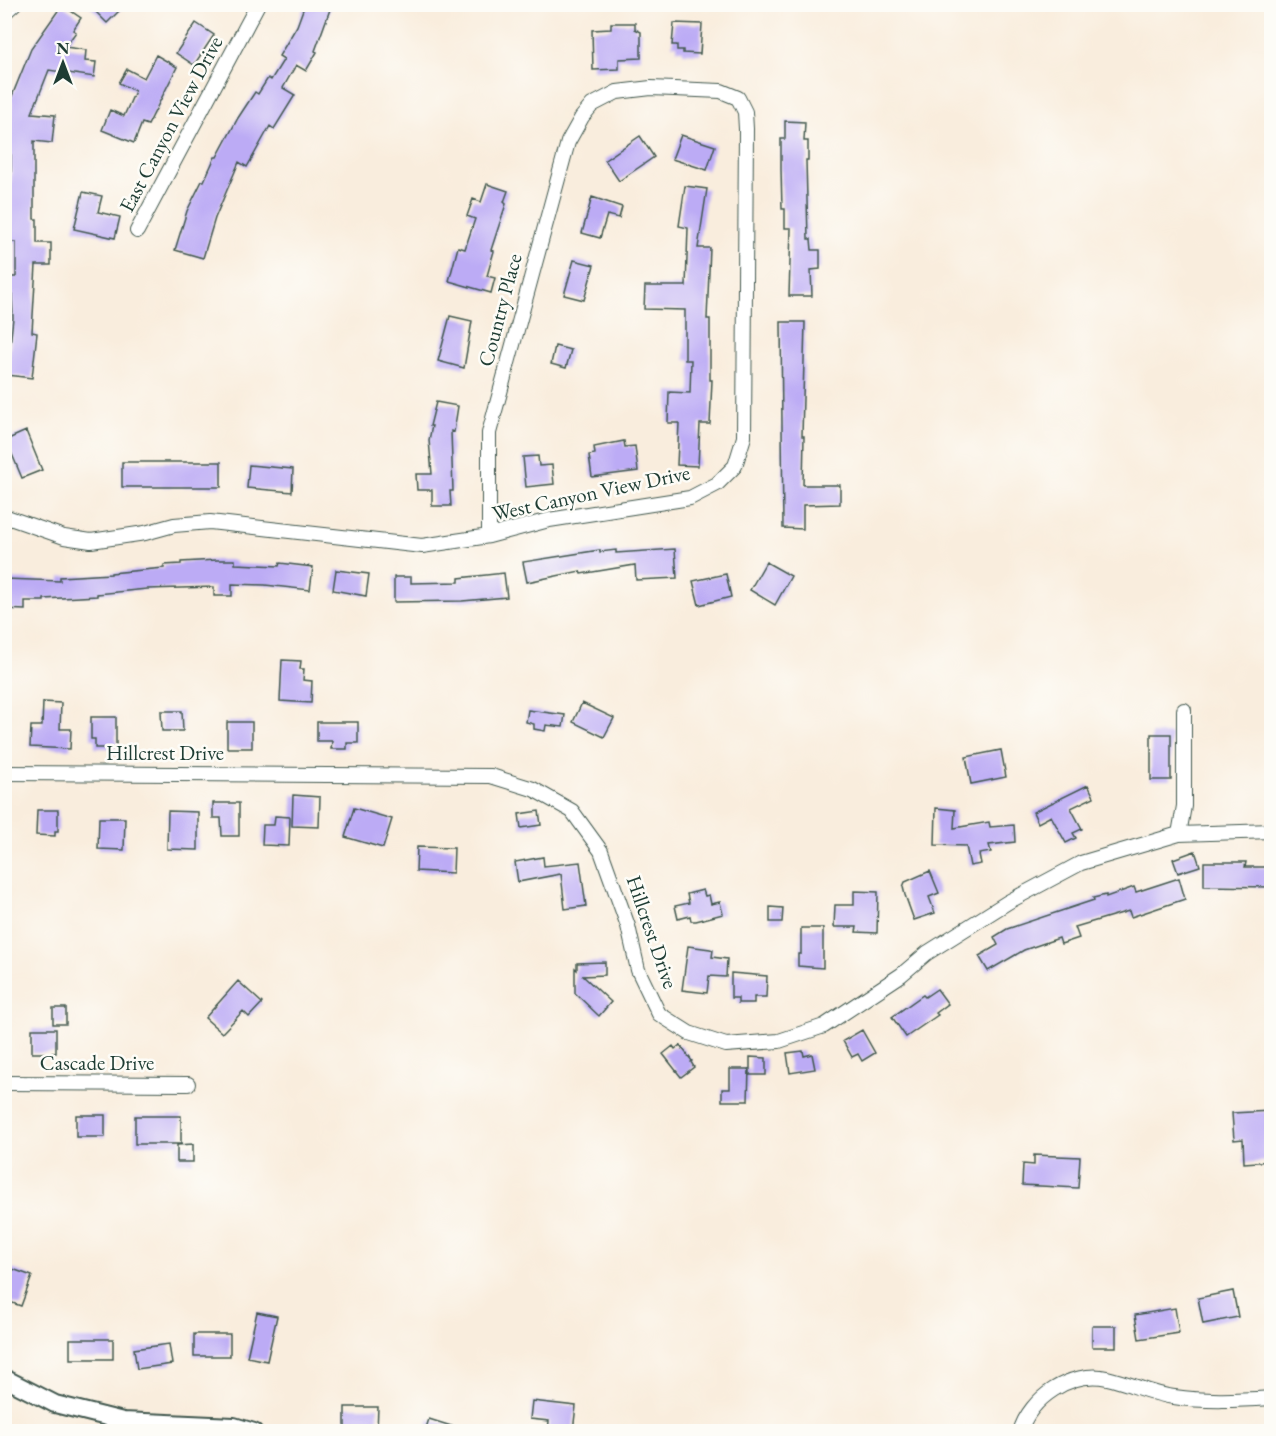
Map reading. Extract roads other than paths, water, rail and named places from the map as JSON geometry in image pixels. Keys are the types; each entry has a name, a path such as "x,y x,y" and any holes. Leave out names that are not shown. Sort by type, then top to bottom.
{"street":[{"path":"4,13 14,4"},
{"name":"East Canyon View Drive","path":"138,231 258,4"},
{"name":"West Canyon View Drive","path":"4,516 64,537 91,541 145,533 174,525 210,522 422,546 489,536 549,520 690,498 717,484 735,466 744,437 745,112 738,98 721,91 651,88 617,92 592,105"},
{"name":"Country Place","path":"489,536 489,433 568,142 582,117 592,105"},
{"path":"1179,834 1184,806 1184,710"},
{"name":"Hillcrest Drive","path":"4,773 491,776 533,789 572,811 601,851 628,926 638,970 659,1014 689,1033 726,1045 778,1041 824,1026 902,975 927,953 1008,902 1081,863 1179,834 1272,831"},
{"name":"Cascade Drive","path":"4,1083 188,1084"},
{"path":"1020,1431 1023,1421 1033,1406 1049,1392 1067,1382 1088,1377 1106,1377 1173,1397 1204,1400 1272,1398"},
{"path":"4,1378 55,1404 123,1421 234,1426 254,1431"}]}
